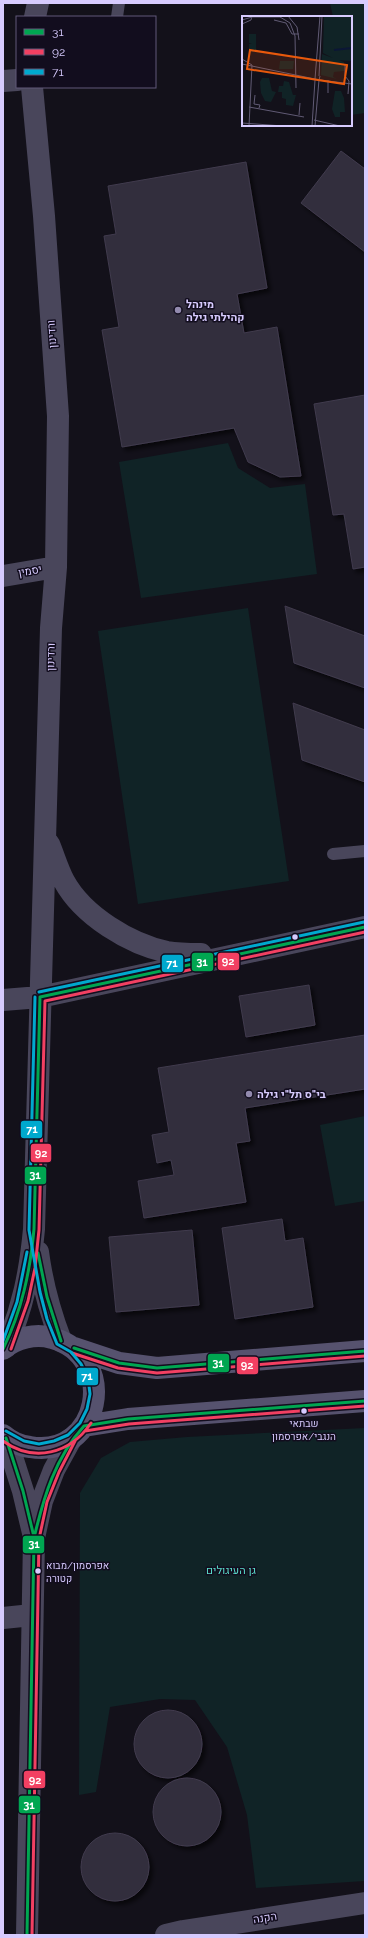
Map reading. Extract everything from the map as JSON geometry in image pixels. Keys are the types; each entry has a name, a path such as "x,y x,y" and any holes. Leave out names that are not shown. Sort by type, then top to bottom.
{"street":[{"path":"35,16 38,3"},
{"path":"3,81 16,80"},
{"name":"ורדינון","path":"4,1348 23,1300 30,1267 34,1229 40,997 47,839 51,628 56,567 58,416 44,216 32,88"},
{"name":"יסמין","path":"3,576 56,567"},
{"path":"47,839 65,882 80,903 113,929 137,943 168,952 222,956"},
{"path":"3,1000 40,997 222,956 365,927"},
{"name":"ורדינון","path":"34,1229 45,1291 52,1317 67,1344"},
{"path":"4,1348 18,1340 32,1336 47,1336 119,1363 157,1368 365,1351"},
{"path":"27,1935 34,1538 42,1501 54,1470 92,1411 95,1394 94,1382 85,1361 67,1344"},
{"path":"5,1437 22,1446 39,1449 56,1446 78,1432 128,1419 365,1401"},
{"path":"5,1437 23,1491 34,1538"},
{"path":"3,1618 32,1615"},
{"name":"הקנה","path":"166,1935 183,1931 365,1903"}],"lane":[{"path":"117,16 119,3"},
{"path":"333,854 365,851"}],"green space":[{"path":"330,3 365,3 365,113 352,115 352,16 333,16"},
{"path":"228,443 238,468 270,488 305,484 317,574 141,598 119,462"},
{"path":"248,608 289,881 138,904 98,631"},
{"path":"365,1116 365,1201 335,1206 320,1125"},
{"name":"גן העיגולים","path":"365,1428 365,1881 256,1888 247,1815 227,1747 195,1700 160,1699 110,1707 96,1792 79,1795 80,1493 101,1458 130,1442 187,1437"}],"building":[{"path":"341,151 365,169 365,252 301,203"},
{"name":"מינהל קהילתי גילה","path":"246,162 267,288 237,294 244,333 277,327 301,476 280,477 248,462 234,428 122,447 102,330 119,327 104,236 116,234 108,186"},
{"path":"365,395 365,567 353,569 344,514 333,515 314,404"},
{"path":"285,606 365,636 365,688 294,663"},
{"path":"293,703 365,730 365,782 302,760"},
{"path":"309,985 315,1025 246,1037 239,996"},
{"path":"365,1035 365,1089 245,1108 250,1141 236,1143 246,1202 144,1218 138,1181 174,1175 171,1160 157,1163 152,1135 169,1132 158,1068"},
{"path":"282,1219 285,1241 303,1238 313,1307 235,1319 222,1228"},
{"path":"192,1230 199,1305 116,1312 109,1237"},
{"path":"168,1710 181,1713 192,1720 199,1731 202,1744 199,1757 192,1768 181,1775 168,1778 155,1775 144,1768 137,1757 134,1744 137,1731 144,1720 155,1713"},
{"path":"187,1778 200,1781 211,1788 218,1799 221,1812 218,1825 211,1836 200,1843 187,1846 174,1843 163,1836 156,1825 153,1812 156,1799 163,1788 174,1781"},
{"path":"115,1833 128,1836 139,1843 146,1854 149,1867 146,1880 139,1891 128,1898 115,1901 102,1898 91,1891 84,1880 81,1867 84,1854 91,1843 102,1836"}],"transit line":[{"name":"71","path":"39,992 364,922"},
{"name":"31","path":"40,997 365,927"},
{"name":"92","path":"11,1349 28,1301 35,1268 39,1230 45,1001 365,932"},
{"name":"71","path":"6,1431 24,1441 39,1444 54,1441 68,1435 80,1423 87,1409 90,1394 88,1378 81,1364 71,1352 57,1344 47,1319 40,1292 29,1230 35,997"},
{"name":"31","path":"3,1349 15,1320 24,1290 34,1229 40,997"},
{"name":"71","path":"3,1341 17,1302 27,1252"},
{"name":"31","path":"38,1253 47,1297 61,1341"},
{"name":"31","path":"74,1348 119,1363 157,1368 365,1351"},
{"name":"92","path":"72,1353 118,1368 157,1373 365,1356"},
{"name":"31","path":"84,1426 128,1419 365,1401"},
{"name":"92","path":"85,1431 129,1424 365,1406"},
{"name":"92","path":"3,1441 15,1448 27,1452 51,1452 73,1442 91,1423"},
{"name":"31","path":"27,1935 34,1538 42,1507 58,1464 65,1451 84,1426"},
{"name":"31","path":"6,1438 23,1491 34,1537"},
{"name":"92","path":"32,1935 39,1539 47,1502 59,1472 75,1441"}],"place":[{"name":"מינהל קהילתי גילה","path":"178,310"},
{"name":"בי\"ס תל\"י גילה","path":"249,1094"},
{"name":"שבתאי הנגבי/אפרסמון","path":"304,1411"},
{"name":"אפרסמון/מבוא קטורה","path":"38,1571"}]}
